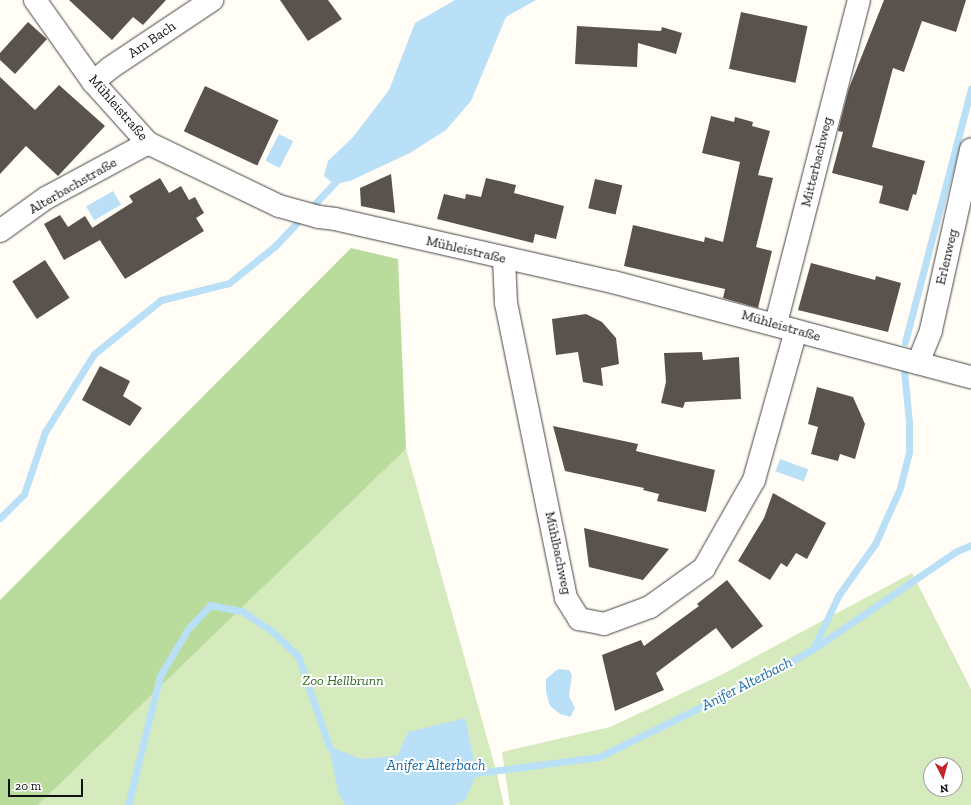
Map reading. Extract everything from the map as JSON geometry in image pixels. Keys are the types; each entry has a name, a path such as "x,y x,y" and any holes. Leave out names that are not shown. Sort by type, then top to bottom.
{"street":[{"name":"Mühleistraße","path":"35,0 93,82 148,143 279,206 319,217 335,219 504,259 613,282 776,323 796,331 971,377"},
{"name":"Am Bach","path":"93,82 212,0"},
{"name":"Mitterbachweg","path":"776,323 859,0"},
{"name":"Alterbachstraße","path":"0,231 46,198 148,143"},
{"name":"Erlenweg","path":"918,363 931,330 971,149"},
{"name":"Mühlbachweg","path":"504,259 506,303 566,598 579,619 604,624 650,607 704,568 754,480 796,331"}],"green space":[{"path":"351,248 398,259 406,449 38,805 0,805 0,600"},
{"name":"Zoo Hellbrunn","path":"406,449 496,770 504,805 38,805"},
{"path":"912,573 971,689 971,805 510,805 502,752 610,727 721,675"}],"water":[{"path":"455,0 536,0 506,17 471,101 446,130 410,153 350,181 334,184 324,176 328,161 353,137 389,90 415,23"},
{"path":"279,134 293,141 280,168 265,161"},
{"path":"113,191 121,205 94,220 86,206"},
{"path":"780,459 808,469 804,481 776,471"},
{"path":"558,669 569,670 572,675 569,696 575,708 570,717 560,714 550,706 546,692 546,679"},
{"name":"Anifer Alterbach","path":"465,718 477,773 465,800 455,805 345,805 338,793 329,746 361,759 397,756 408,732"}],"building":[{"path":"69,0 166,0 143,25 133,17 112,40"},
{"path":"280,0 328,0 342,19 308,41"},
{"path":"884,0 966,0 956,32 922,21 904,72 893,68 872,147 925,161 916,195 913,194 908,211 879,203 883,186 832,173 843,132 838,131 849,88"},
{"path":"741,12 808,26 795,83 729,69"},
{"path":"28,22 47,39 15,74 0,60 0,53"},
{"path":"577,26 661,31 662,27 682,33 676,54 638,43 637,67 575,64"},
{"path":"0,77 35,110 59,85 105,126 58,176 26,146 0,174"},
{"path":"205,86 278,120 257,166 184,131"},
{"path":"711,116 734,122 735,117 753,122 752,126 770,131 758,175 773,178 756,247 772,251 758,308 723,298 725,289 624,266 633,225 704,242 705,237 723,242 740,162 702,153"},
{"path":"391,174 395,213 361,206 360,188"},
{"path":"160,178 169,193 181,186 189,200 195,197 204,213 196,218 204,231 125,279 92,228 133,202 129,196"},
{"path":"486,178 516,185 514,193 564,206 556,239 535,234 533,243 437,219 444,194 465,199 466,194 481,197"},
{"path":"595,179 622,185 616,215 588,208"},
{"path":"60,215 68,227 85,216 100,240 64,260 44,224"},
{"path":"45,260 70,298 37,319 12,281"},
{"path":"811,263 875,280 876,276 901,283 888,332 798,310"},
{"path":"586,314 602,322 616,338 619,364 601,368 603,386 583,382 578,352 556,355 552,319"},
{"path":"702,352 703,360 739,357 741,399 685,402 683,408 661,403 666,382 664,353"},
{"path":"100,366 130,381 123,396 142,408 130,426 82,400"},
{"path":"817,387 853,397 865,424 855,459 840,454 838,461 811,454 818,427 808,424"},
{"path":"553,426 638,444 636,451 715,470 706,512 657,501 659,494 643,490 644,488 565,471"},
{"path":"773,493 826,523 807,559 796,553 787,567 781,563 770,580 738,561 764,518"},
{"path":"584,528 669,549 643,580 589,567"},
{"path":"727,580 763,626 732,649 716,628 656,673 664,690 615,711 602,655 641,640 644,646 699,606 697,604"}],"waterway":[{"path":"905,342 971,88"},
{"path":"0,518 24,494 45,432 94,354 161,300 229,283 275,246 340,177"},
{"path":"813,649 838,596 875,544 900,488 909,452 909,422 904,371"},
{"name":"Anifer Alterbach","path":"477,773 599,757 774,671 813,649 955,552 971,545"},
{"name":"Anifer Alterbach","path":"128,805 160,676 188,629 210,605 242,611 272,631 298,656 329,746"}]}
